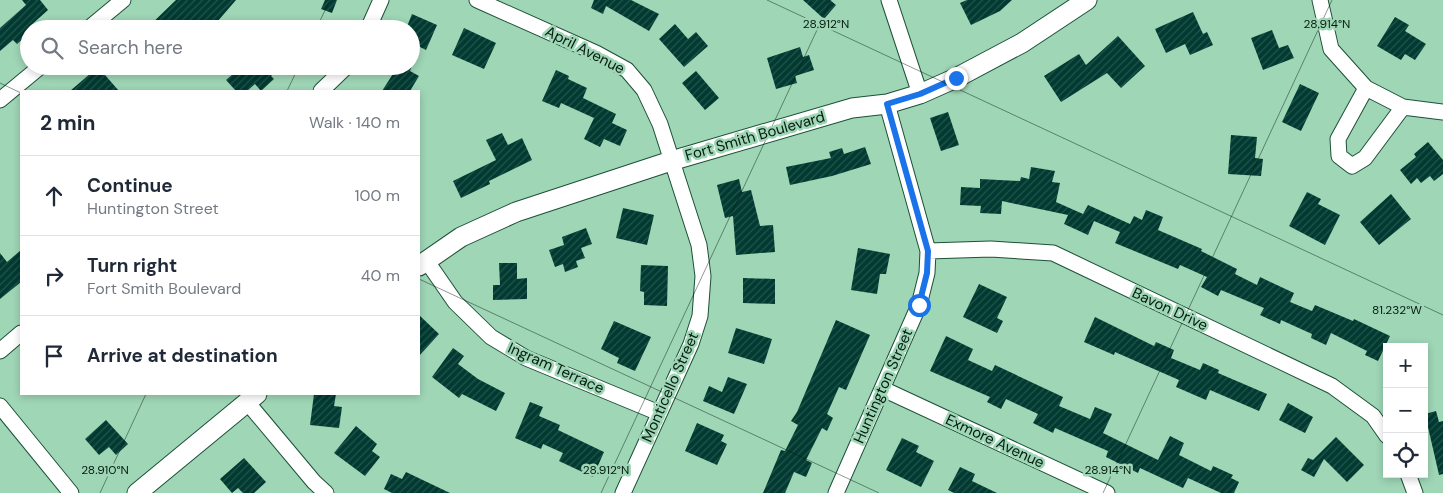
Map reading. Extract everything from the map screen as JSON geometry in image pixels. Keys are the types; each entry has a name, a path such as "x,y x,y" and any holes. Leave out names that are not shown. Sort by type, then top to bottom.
{"street":[{"path":"99,20 123,0"},
{"path":"372,20 381,0"},
{"name":"April Avenue","path":"478,0 596,52 627,70 644,90 660,124 671,161"},
{"path":"889,0 920,94"},
{"name":"Fort Smith Boulevard","path":"422,263 461,237 516,212 671,161 852,108 887,104 920,94 956,78 1022,43 1087,0"},
{"path":"1320,0 1331,49 1366,88 1403,107 1443,112"},
{"path":"0,100 30,75"},
{"path":"323,90 338,75"},
{"path":"1366,88 1338,139 1339,156 1352,166 1365,158 1403,107"},
{"name":"Huntington Street","path":"836,493 919,305 927,273 928,251 887,104"},
{"name":"Monticello Street","path":"623,493 691,344 700,316 703,276 699,245 671,161"},
{"name":"Bavon Drive","path":"928,251 991,249 1053,253 1332,386 1373,416 1385,433"},
{"name":"Ingram Terrace","path":"422,263 455,302 492,338 526,358 659,413"},
{"path":"0,351 20,335"},
{"name":"Exmore Avenue","path":"883,389 1107,493"},
{"path":"137,493 252,398 314,482 326,493"},
{"path":"0,406 71,493"},
{"path":"1410,478 1416,493"}],"building":[{"path":"22,0 40,0 48,10 37,20 20,20 20,42 17,44 13,40 0,51 0,28 26,5"},
{"path":"176,0 236,0 219,20 155,20"},
{"path":"325,0 337,0 332,13 321,9"},
{"path":"594,0 631,0 659,14 649,31 606,6 603,14 591,8"},
{"path":"803,0 830,0 836,5 824,19"},
{"path":"967,0 1012,0 1000,11 971,25 960,3"},
{"path":"1193,12 1203,34 1207,32 1213,45 1190,55 1185,44 1166,53 1155,29"},
{"path":"412,14 437,25 426,50 420,47 420,20 410,20"},
{"path":"1395,17 1409,25 1405,31 1426,44 1415,60 1405,54 1401,60 1377,46"},
{"path":"675,24 688,39 696,32 708,46 684,67 659,39"},
{"path":"464,28 496,43 484,69 452,55"},
{"path":"1272,30 1279,48 1288,45 1294,58 1263,70 1251,38"},
{"path":"1118,36 1145,66 1121,88 1107,73 1061,102 1044,76 1079,54 1086,65"},
{"path":"800,47 803,57 809,55 814,70 795,76 797,83 776,89 767,58"},
{"path":"556,70 569,76 568,79 587,88 583,98 616,114 612,123 627,130 620,146 604,139 600,147 584,139 594,118 561,103 559,108 542,101"},
{"path":"696,71 719,98 705,110 682,83"},
{"path":"89,75 105,75 118,90 71,90"},
{"path":"232,75 272,75 274,79 262,90 255,84 248,90 235,90 226,80"},
{"path":"392,75 419,76 411,90 383,90"},
{"path":"1300,84 1319,93 1301,131 1282,122"},
{"path":"948,112 959,145 941,151 930,118"},
{"path":"502,133 508,145 522,138 532,160 489,181 490,184 461,198 453,181 496,160 486,140"},
{"path":"1231,135 1257,137 1255,158 1263,159 1261,176 1228,174"},
{"path":"1428,142 1443,160 1443,174 1434,181 1430,176 1421,183 1417,178 1411,184 1400,170 1416,157 1414,154"},
{"path":"865,147 871,164 832,176 790,185 786,167 831,158 829,152 842,148 844,154"},
{"path":"1031,167 1055,171 1052,182 1060,183 1056,202 1083,214 1088,205 1130,224 1134,216 1142,220 1146,210 1163,217 1158,230 1202,249 1201,251 1237,269 1235,274 1257,285 1260,277 1294,293 1290,302 1312,311 1315,305 1353,321 1354,319 1390,336 1387,343 1383,343 1383,351 1378,361 1365,355 1367,351 1331,333 1326,345 1311,338 1312,334 1281,320 1280,324 1260,315 1264,308 1221,290 1218,296 1201,287 1207,277 1180,265 1178,269 1115,243 1120,232 1094,221 1088,235 1064,224 1068,215 1002,201 1001,214 980,213 981,206 960,205 961,187 980,188 980,179 1020,181 1021,177 1029,179"},
{"path":"739,179 742,192 751,190 760,226 773,225 775,252 736,255 733,216 725,218 717,185"},
{"path":"1307,192 1321,199 1318,204 1340,215 1325,245 1289,226"},
{"path":"1391,194 1411,219 1379,245 1360,222"},
{"path":"623,208 654,215 647,245 616,238"},
{"path":"586,228 592,244 581,248 585,258 576,261 578,267 565,272 563,264 555,267 549,250 564,245 562,237"},
{"path":"858,248 890,254 886,274 880,274 877,294 851,290"},
{"path":"20,251 20,283 0,299 0,253 7,262"},
{"path":"499,263 517,263 517,279 527,278 527,299 493,300 493,285 500,285"},
{"path":"641,265 668,266 667,306 644,305 644,292 640,291"},
{"path":"743,278 775,279 775,304 743,303"},
{"path":"979,284 1007,297 997,318 1003,321 997,333 963,317"},
{"path":"420,316 439,334 420,355"},
{"path":"1095,317 1154,346 1156,342 1174,350 1171,358 1200,370 1203,363 1219,370 1218,373 1267,394 1259,411 1210,390 1206,400 1176,387 1179,380 1115,352 1114,355 1084,342"},
{"path":"836,320 870,335 846,390 839,387 827,414 833,418 827,431 822,428 806,460 812,463 806,477 794,472 785,493 763,493 781,450 785,451 798,425 791,421 797,412"},
{"path":"614,321 651,337 635,371 617,363 619,358 601,349"},
{"path":"736,328 772,339 764,364 728,353"},
{"path":"946,336 973,349 968,360 992,371 995,365 1063,397 1059,406 1090,419 1095,407 1112,414 1103,433 1158,460 1170,436 1184,443 1179,455 1211,471 1213,466 1233,475 1231,478 1239,482 1234,493 1221,493 1188,478 1183,488 1140,468 1138,473 1106,457 1108,451 1055,428 1053,433 1033,423 1038,414 1006,399 1001,409 987,402 990,397 930,371"},
{"path":"453,348 464,356 458,364 478,379 505,393 496,411 462,394 459,398 432,377"},
{"path":"728,377 747,384 734,414 703,401 709,386 722,392"},
{"path":"314,395 336,395 334,406 342,407 339,428 310,425"},
{"path":"530,402 543,407 539,416 560,425 558,430 604,452 593,477 559,461 563,453 543,444 541,449 515,438"},
{"path":"1288,403 1313,417 1305,433 1279,420"},
{"path":"1436,411 1439,422 1443,421 1443,474 1439,475 1428,427 1428,413"},
{"path":"106,420 128,444 116,455 109,447 99,455 85,439"},
{"path":"697,423 724,435 721,441 727,444 717,465 685,451"},
{"path":"356,426 377,444 372,451 380,457 365,476 334,453"},
{"path":"1336,437 1364,465 1347,482 1324,459 1314,477 1301,470 1308,458 1313,460"},
{"path":"902,438 919,446 916,452 934,461 921,487 886,470"},
{"path":"244,458 266,482 254,493 243,493 238,488 232,493 220,479"},
{"path":"960,467 975,474 972,481 997,493 954,493 948,490"},
{"path":"406,472 450,493 392,493 384,489 391,474 402,479"}],"route":[{"path":"919,305 927,273 928,251 887,104 920,94 956,78"}]}
